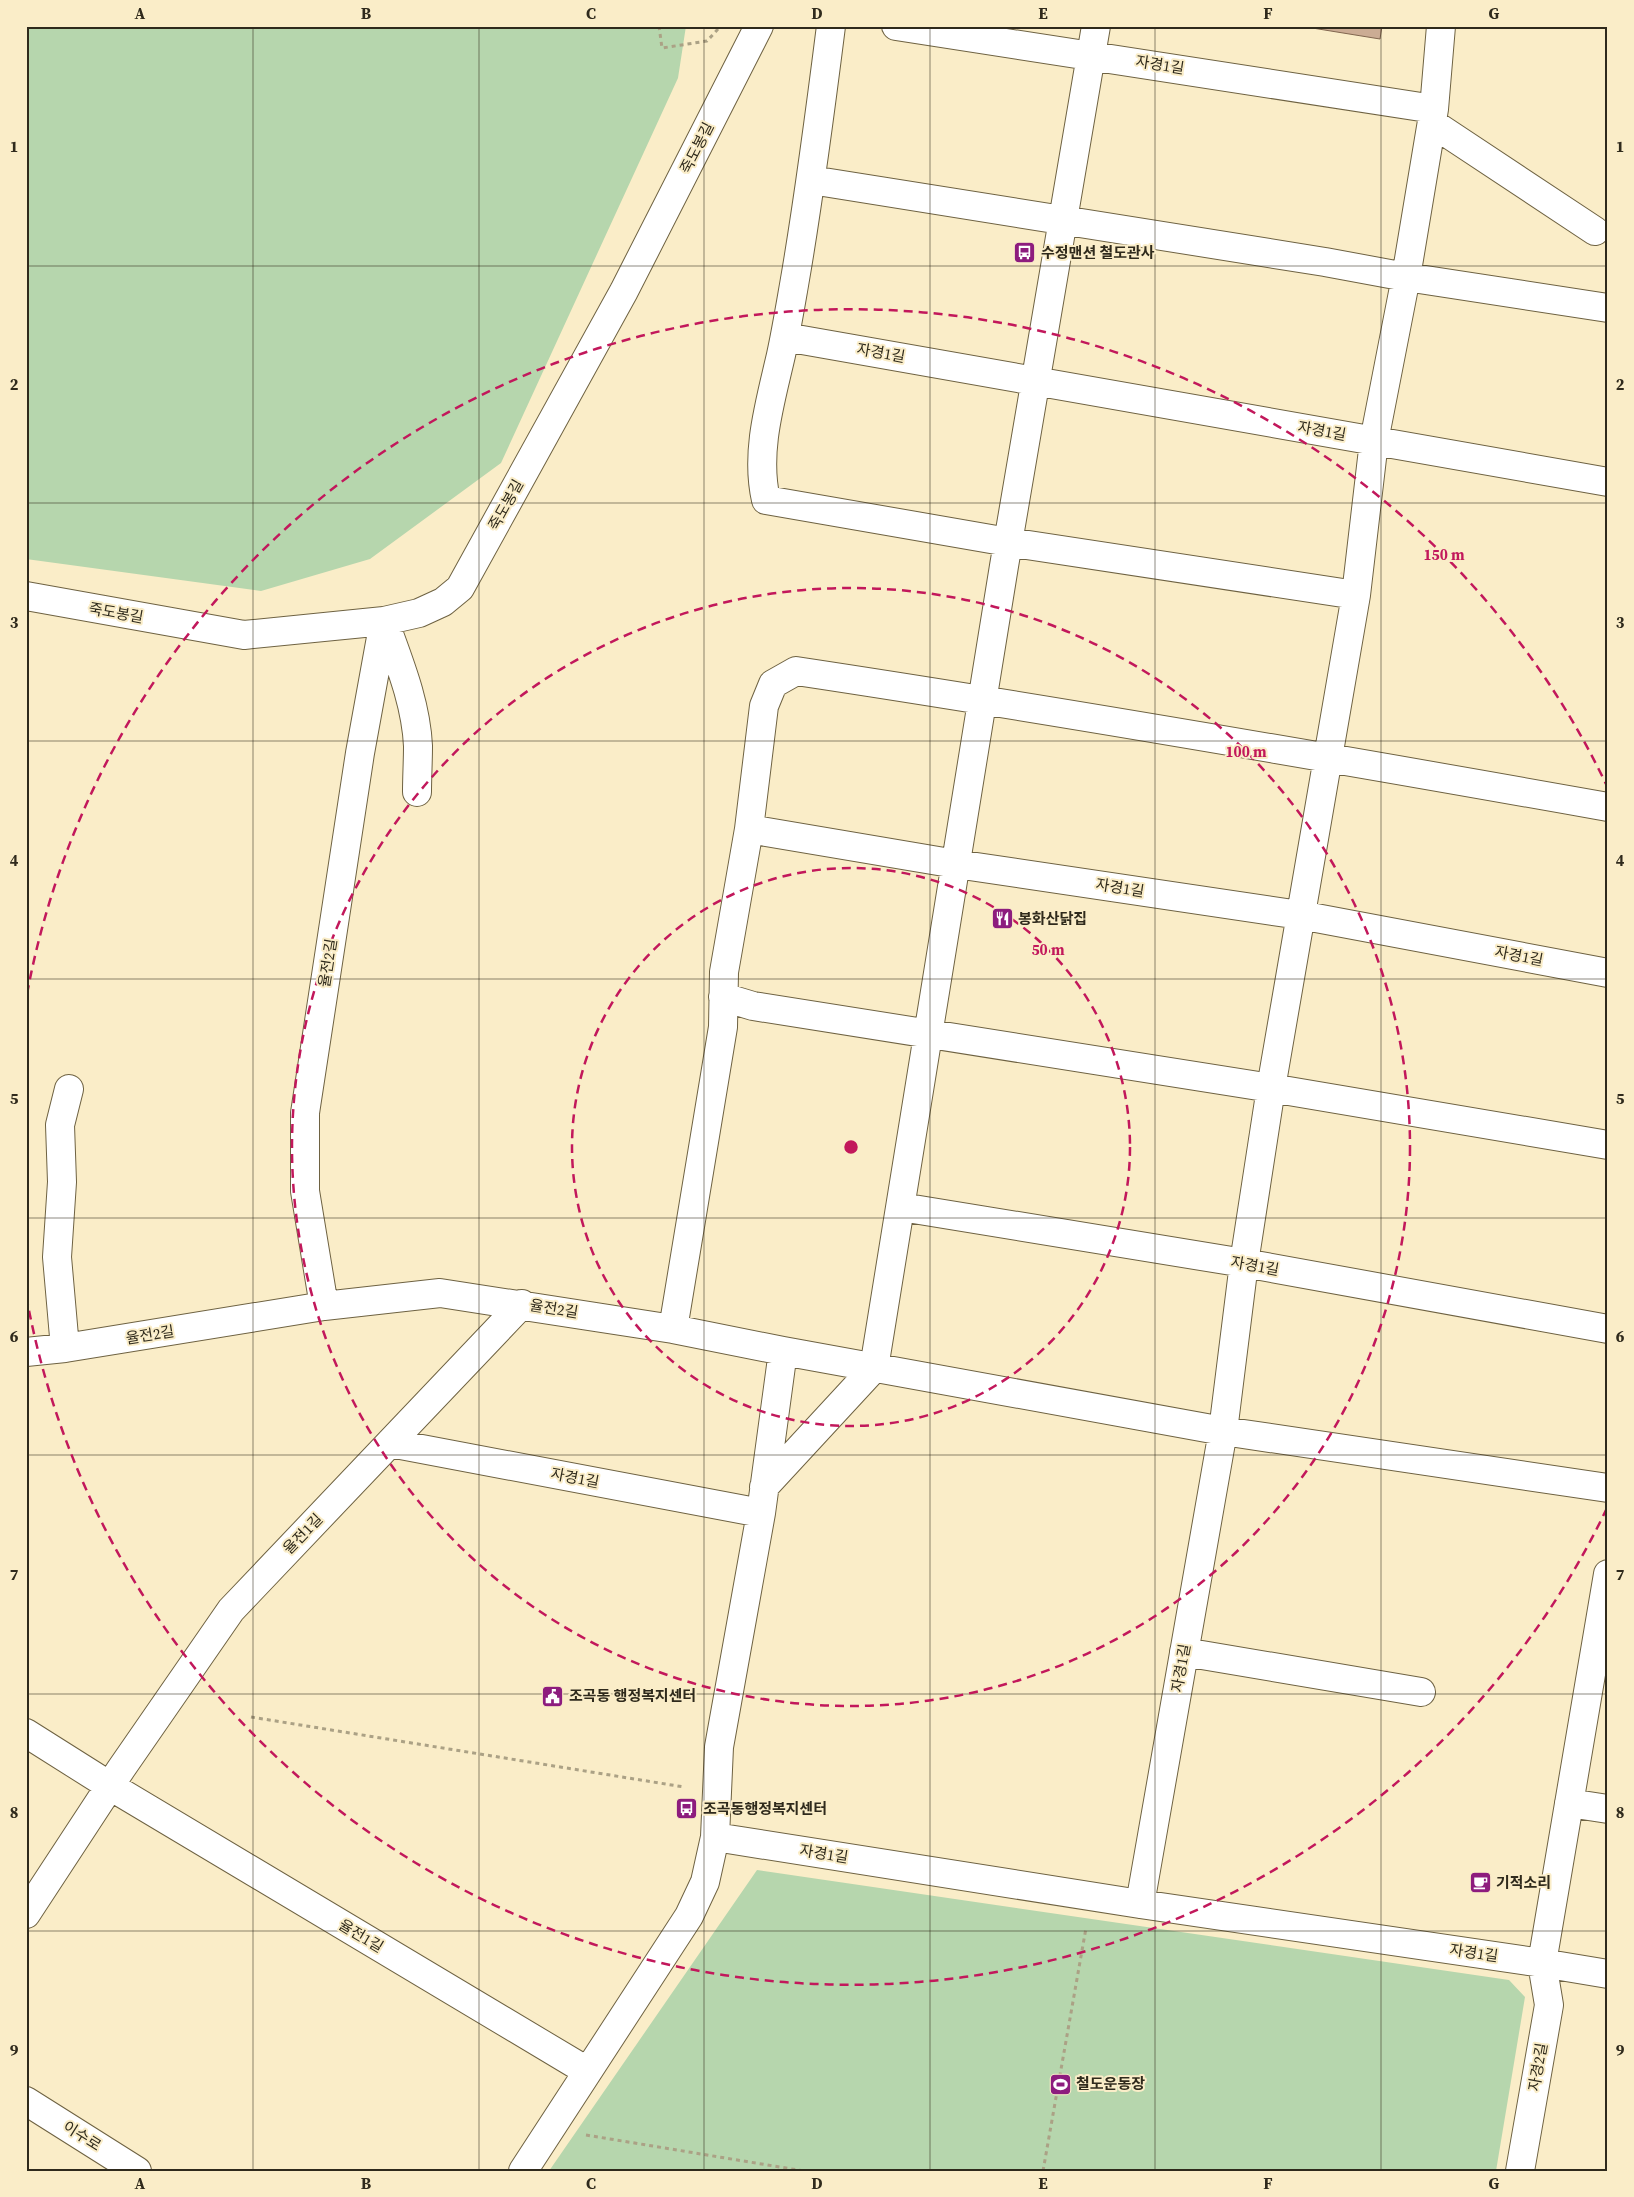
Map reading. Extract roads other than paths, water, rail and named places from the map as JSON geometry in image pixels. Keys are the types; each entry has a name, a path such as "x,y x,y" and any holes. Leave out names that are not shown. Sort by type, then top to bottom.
{"street":[{"name":"죽도봉길","path":"26,596 244,635 384,621 419,612 443,602 460,588 624,291 760,26"},
{"path":"831,26 811,180 785,337 768,409 761,461 766,500 1008,542 1356,595"},
{"name":"자경1길","path":"896,26 1093,55 1433,116 1406,277 1374,441 1356,595 1271,1088 1244,1263 1223,1431 1140,1904"},
{"path":"762,1500 874,1368 1008,542 1093,55 1096,26"},
{"path":"1441,26 1433,116 1595,231"},
{"path":"811,180 1608,308"},
{"name":"자경1길","path":"785,337 1608,482"},
{"path":"384,621 405,680 414,714 418,744 417,792"},
{"name":"율전2길","path":"324,1306 305,1191 305,1113 360,753 384,621"},
{"path":"673,1328 723,1027 724,972 749,830 764,706 773,684 796,671 983,699 1608,807"},
{"name":"자경1길","path":"749,830 956,864 1300,915 1608,973"},
{"path":"723,998 753,1006 1271,1088 1608,1145"},
{"path":"66,1348 57,1257 62,1182 60,1124 68,1089"},
{"name":"자경1길","path":"900,1207 1244,1263 1608,1329"},
{"name":"율전2길","path":"26,1352 66,1348 324,1306 440,1292 673,1328 783,1352"},
{"name":"율전1길","path":"110,1786 231,1610 522,1304"},
{"path":"523,2171 689,1916 705,1882 715,1837 719,1747 762,1500 783,1352 1223,1431 1608,1488"},
{"name":"자경1길","path":"390,1443 762,1500"},
{"name":"자경2길","path":"1520,2171 1549,2006 1542,1963 1569,1803 1601,1651 1608,1574"},
{"path":"1184,1652 1421,1692"},
{"name":"율전1길","path":"26,1733 110,1786 587,2070"},
{"path":"26,1914 110,1786"},
{"path":"1569,1803 1608,1809"},
{"name":"자경1길","path":"715,1837 1092,1897 1542,1963"},
{"path":"1542,1963 1608,1974"},
{"name":"이수로","path":"26,2100 137,2171"}],"place":[{"name":"수정맨션 철도관사","path":"1025,253"},
{"name":"봉화산닭집","path":"1002,919"},
{"name":"조곡동 행정복지센터","path":"553,1696"},
{"name":"조곡동행정복지센터","path":"687,1809"},
{"name":"기적소리","path":"1480,1883"},
{"name":"철도운동장","path":"1060,2084"}]}
